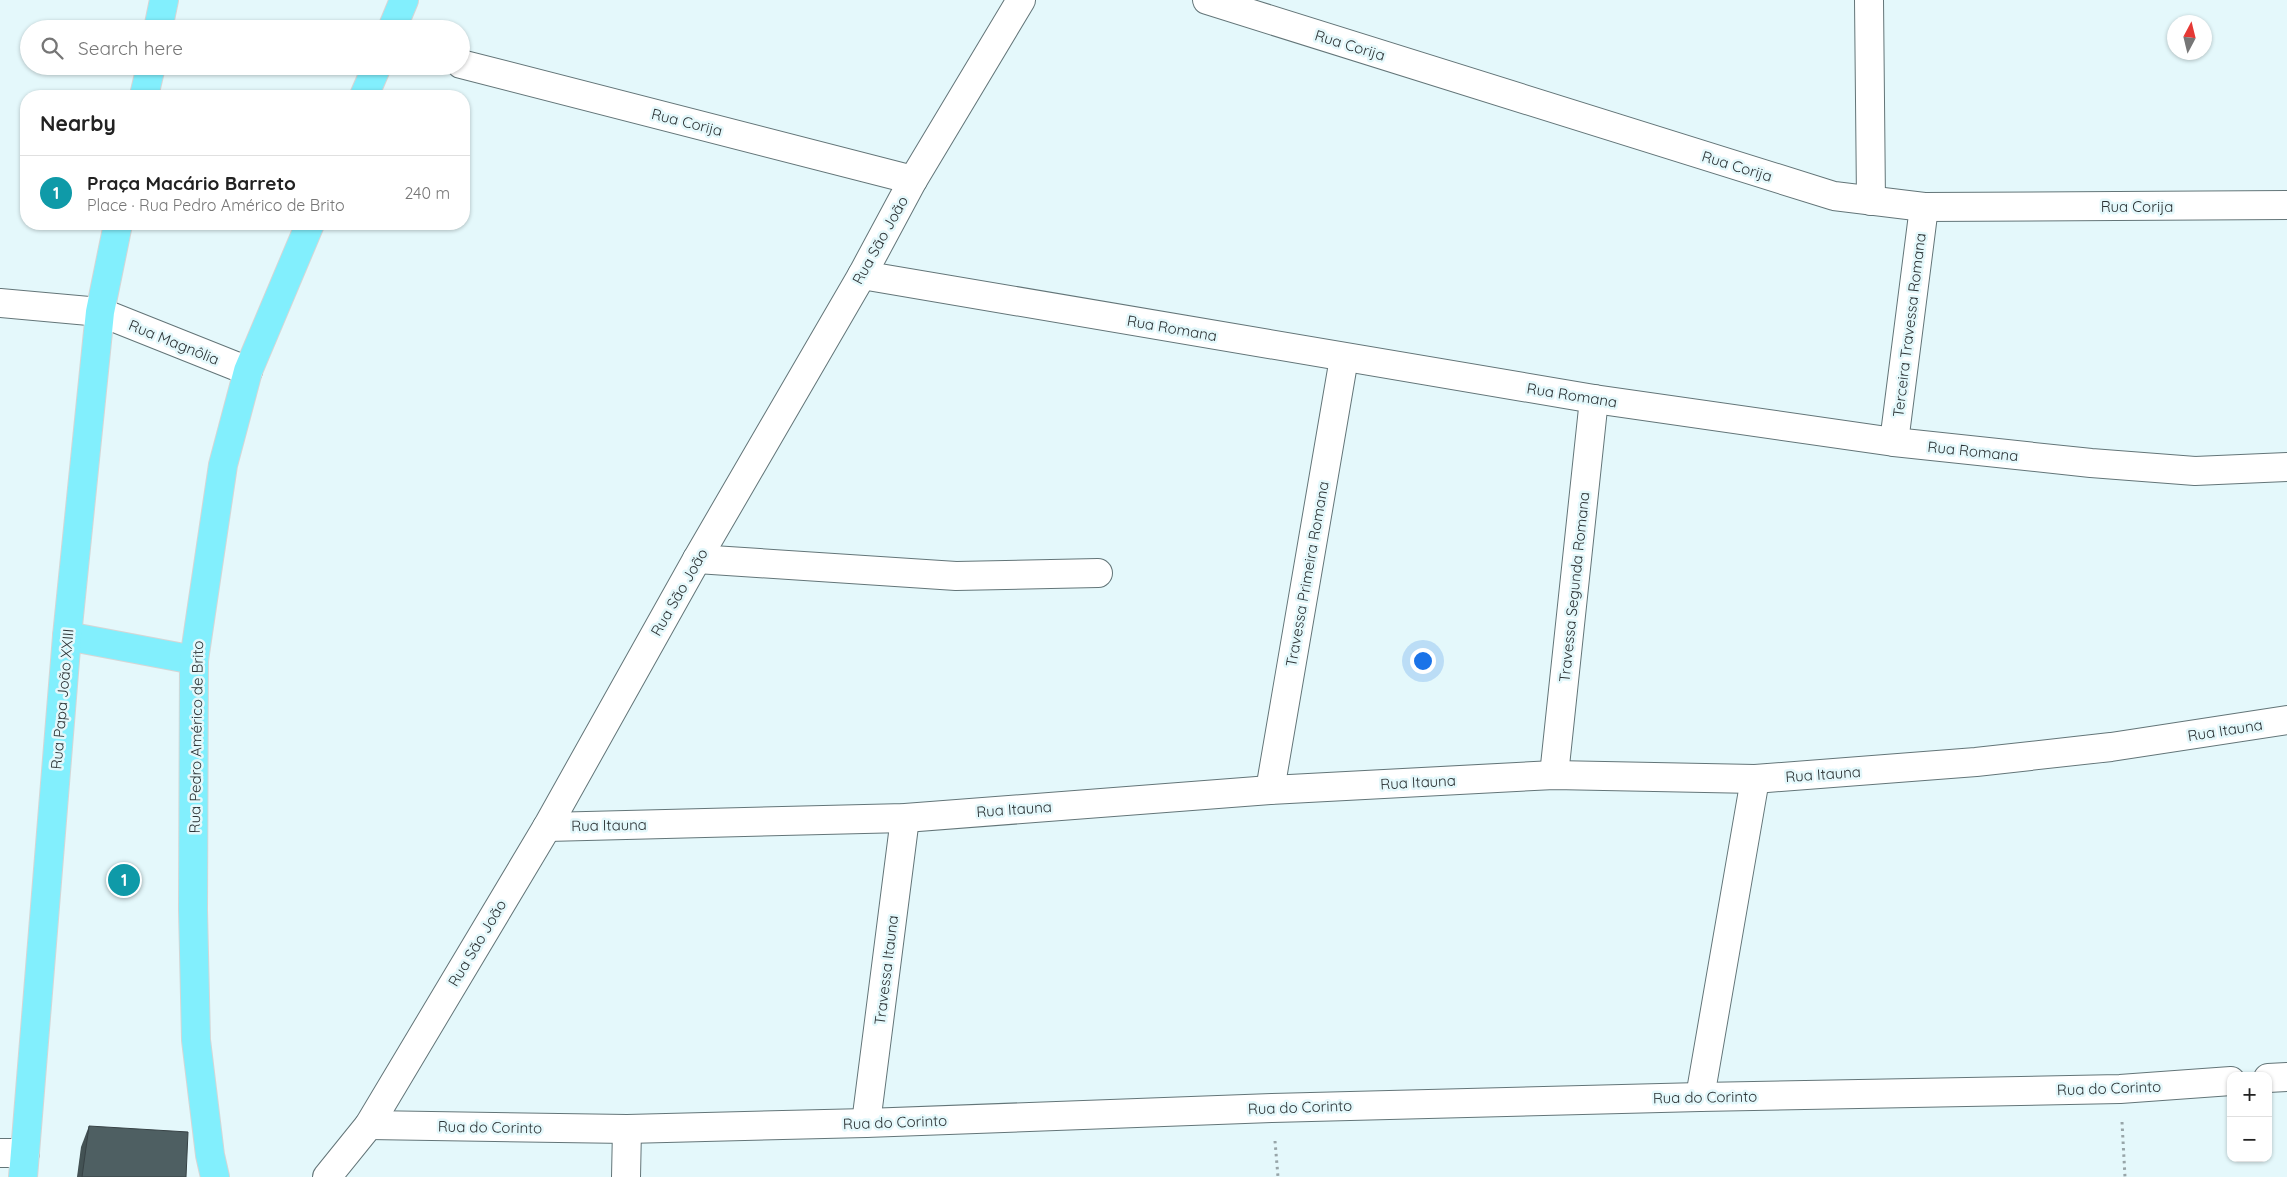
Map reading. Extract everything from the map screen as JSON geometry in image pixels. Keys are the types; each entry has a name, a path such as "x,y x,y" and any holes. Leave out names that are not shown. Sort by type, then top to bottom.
{"main road":[{"path":"160,20 164,0"},
{"path":"396,20 404,0"},
{"path":"145,90 148,75"},
{"path":"367,90 373,75"},
{"name":"Rua Papa João XXIII","path":"16,1161 100,312 117,230"},
{"name":"Rua Pedro Américo de Brito","path":"215,1177 210,1155 196,1040 193,910 194,660 223,465 248,371 307,230"},
{"path":"67,636 194,660"}],"street":[{"name":"Rua São João","path":"327,1177 368,1125 547,827 697,560 862,275 913,180 1021,0"},
{"name":"Rua Corija","path":"1207,0 1834,196 1924,207 2287,206"},
{"path":"1868,0 1871,201"},
{"name":"Rua Corija","path":"470,66 913,180"},
{"name":"Terceira Travessa Romana","path":"1894,442 1924,207"},
{"name":"Rua Romana","path":"862,275 1594,399 1894,442 2091,463 2195,471 2287,467"},
{"name":"Rua Magnôlia","path":"0,303 100,312 248,371"},
{"name":"Travessa Primeira Romana","path":"1270,790 1344,358"},
{"name":"Travessa Segunda Romana","path":"1554,775 1594,399"},
{"path":"697,560 956,576 1098,574"},
{"name":"Rua Itauna","path":"547,827 905,818 1270,790 1554,775 1755,779 1976,762 2111,747 2287,720"},
{"path":"1700,1097 1755,779"},
{"name":"Travessa Itauna","path":"866,1123 905,818"},
{"path":"2272,1078 2287,1077"},
{"name":"Rua do Corinto","path":"368,1125 627,1129 866,1123 1272,1108 2120,1089 2227,1081"},
{"path":"626,1177 627,1129"}],"path":[{"path":"2120,1089 2126,1177"}],"building":[{"path":"89,1126 188,1132 186,1177 82,1177"}],"place":[{"name":"Praça Macário Barreto","path":"124,880"}]}
